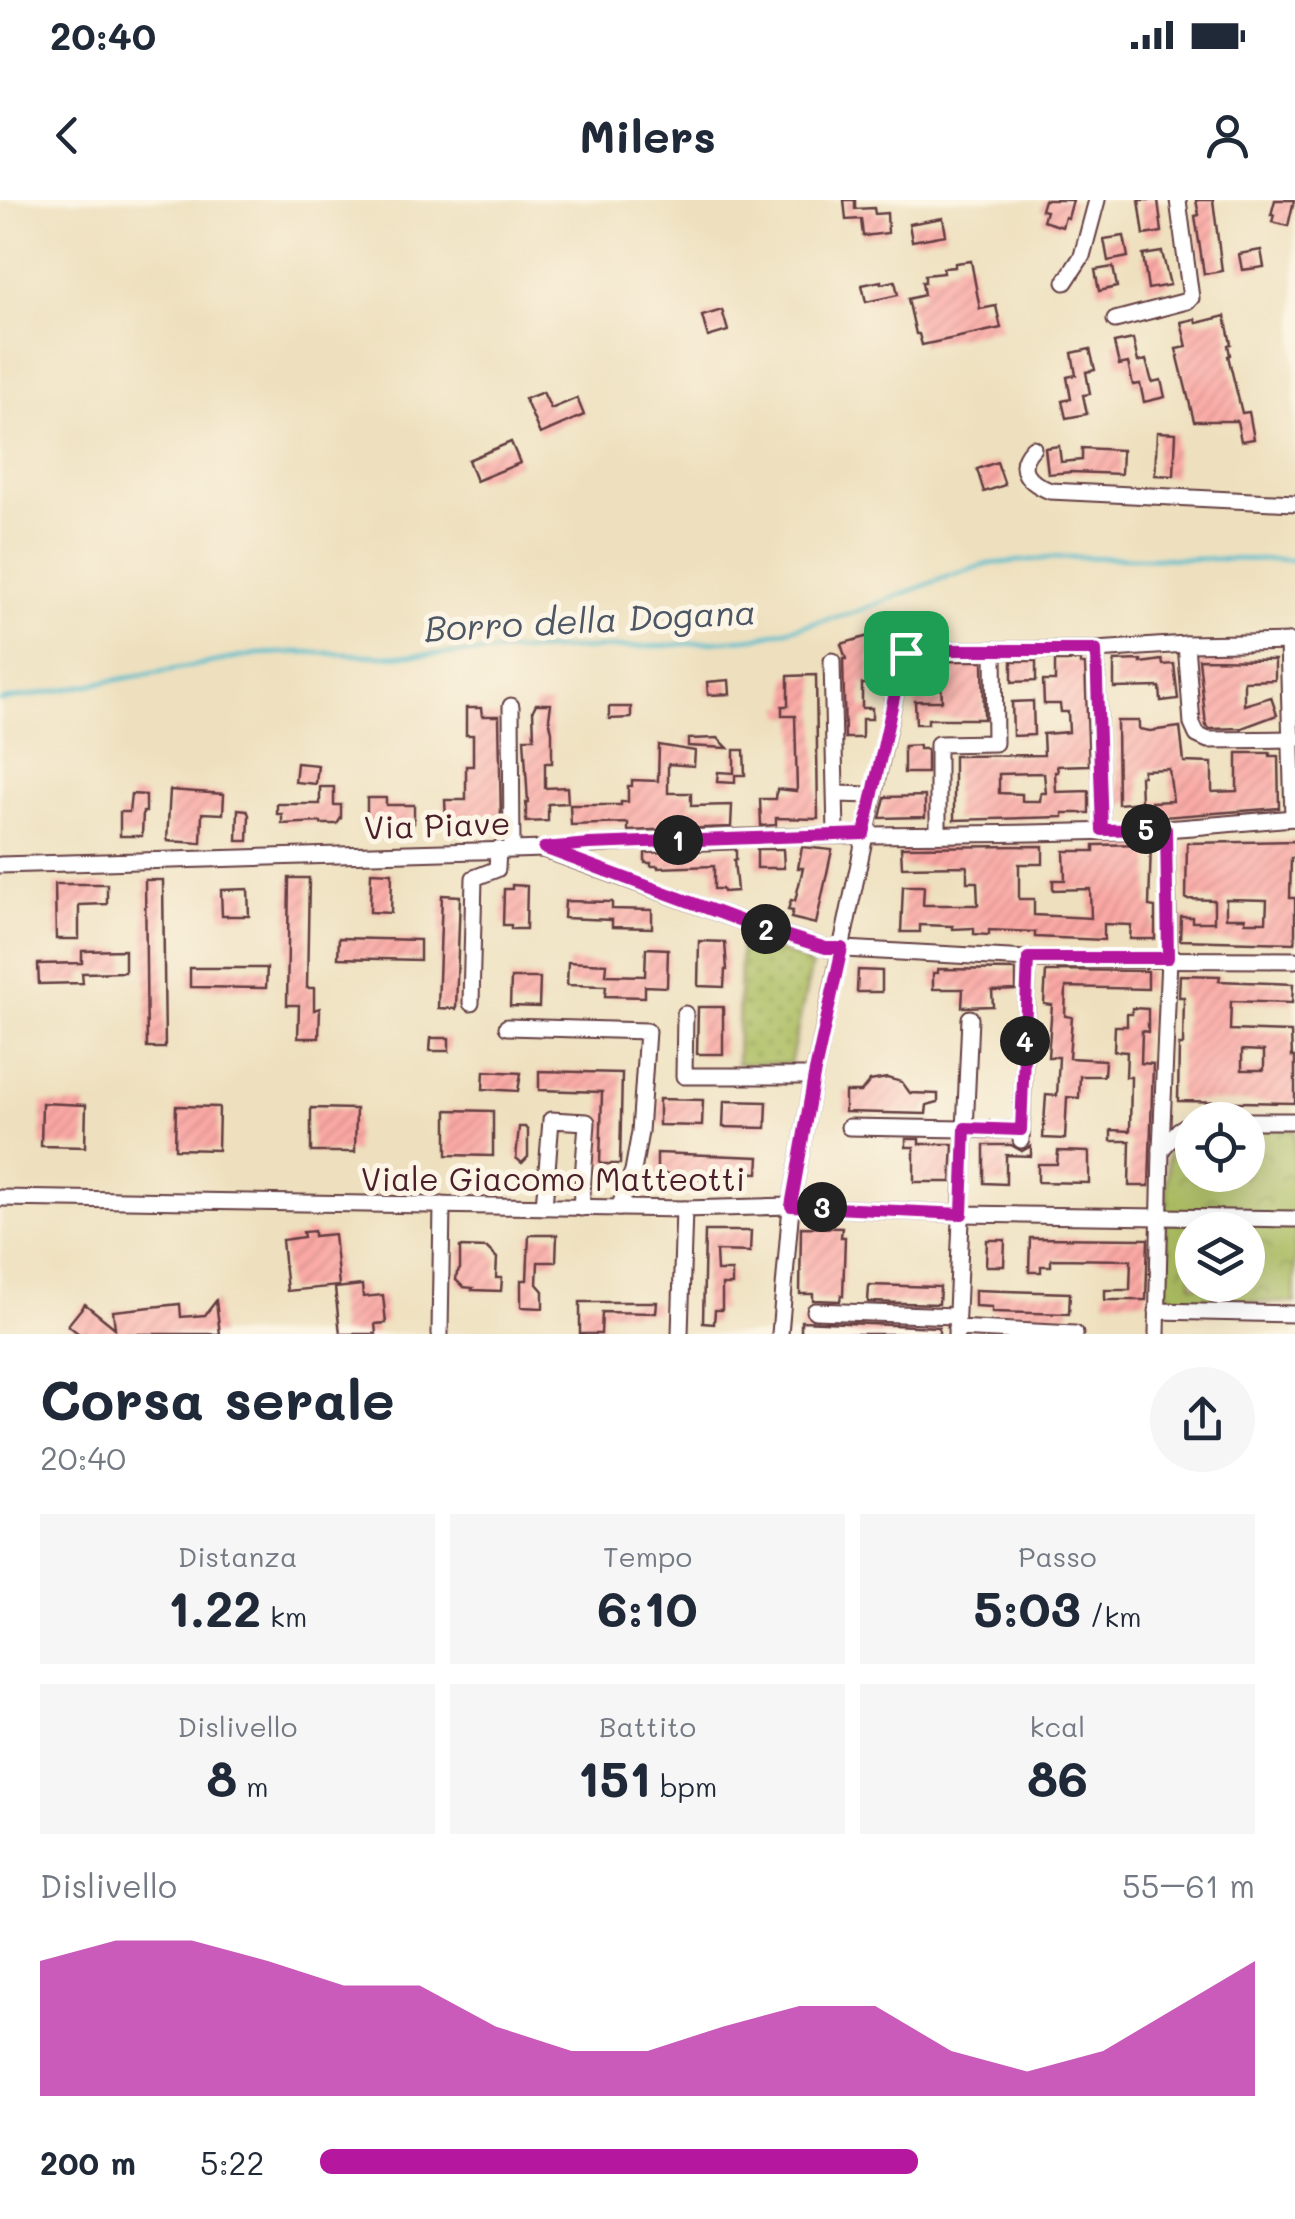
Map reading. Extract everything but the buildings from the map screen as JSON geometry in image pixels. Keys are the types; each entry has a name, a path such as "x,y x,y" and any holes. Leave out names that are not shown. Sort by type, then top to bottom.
{"street":[{"path":"1065,282 1082,256 1097,200"},
{"path":"1115,320 1191,298 1178,200"},
{"path":"1033,448 1023,464 1026,474 1036,486 1050,491 1295,503"},
{"path":"780,1334 791,1206 814,1076 906,653 1291,642 1294,818"},
{"path":"1186,644 1192,724 1197,735 1208,740 1293,739"},
{"path":"938,834 938,744 995,742 994,650"},
{"path":"1096,650 1102,830"},
{"path":"832,661 836,834"},
{"path":"471,1003 474,878 497,869 505,849 511,706"},
{"path":"836,794 873,795"},
{"name":"Via Piave","path":"0,865 544,848 836,834 1166,829 1294,818"},
{"path":"1157,1334 1168,958 1166,829"},
{"path":"544,848 826,948 1028,958 1295,960"},
{"path":"849,1127 965,1128 1021,1135 1028,958"},
{"path":"686,1014 684,1076 814,1076"},
{"path":"956,1326 970,1018"},
{"path":"507,1027 647,1031 640,1132 633,1171 619,1208"},
{"path":"544,1207 551,1120 587,1122 581,1208"},
{"path":"1265,1121 1295,1121"},
{"path":"1160,1150 1175,1134"},
{"name":"Viale Giacomo Matteotti","path":"0,1198 36,1205 442,1205 684,1210 791,1206 962,1214 1295,1220"},
{"path":"440,1334 442,1205"},
{"path":"680,1334 684,1210"},
{"path":"815,1311 1075,1334"},
{"path":"1157,1311 1295,1314"}],"green space":[{"path":"741,935 812,964 790,1064 737,1064"},
{"path":"1265,1128 1295,1129 1295,1303 1251,1302 1265,1302 1265,1212 1175,1212 1175,1300 1163,1300 1168,1149 1175,1143 1175,1192 1265,1192"}],"waterway":[{"name":"Borro della Dogana","path":"0,701 258,654 382,656 661,646 755,638 853,613 988,564 1062,557 1295,560"}],"route":[{"path":"1096,650 1102,830 1166,829 1168,958 1028,958 1021,1130 965,1128 962,1214 791,1206 842,948 826,948 747,923 544,848 864,834 906,653 1096,650"}]}
